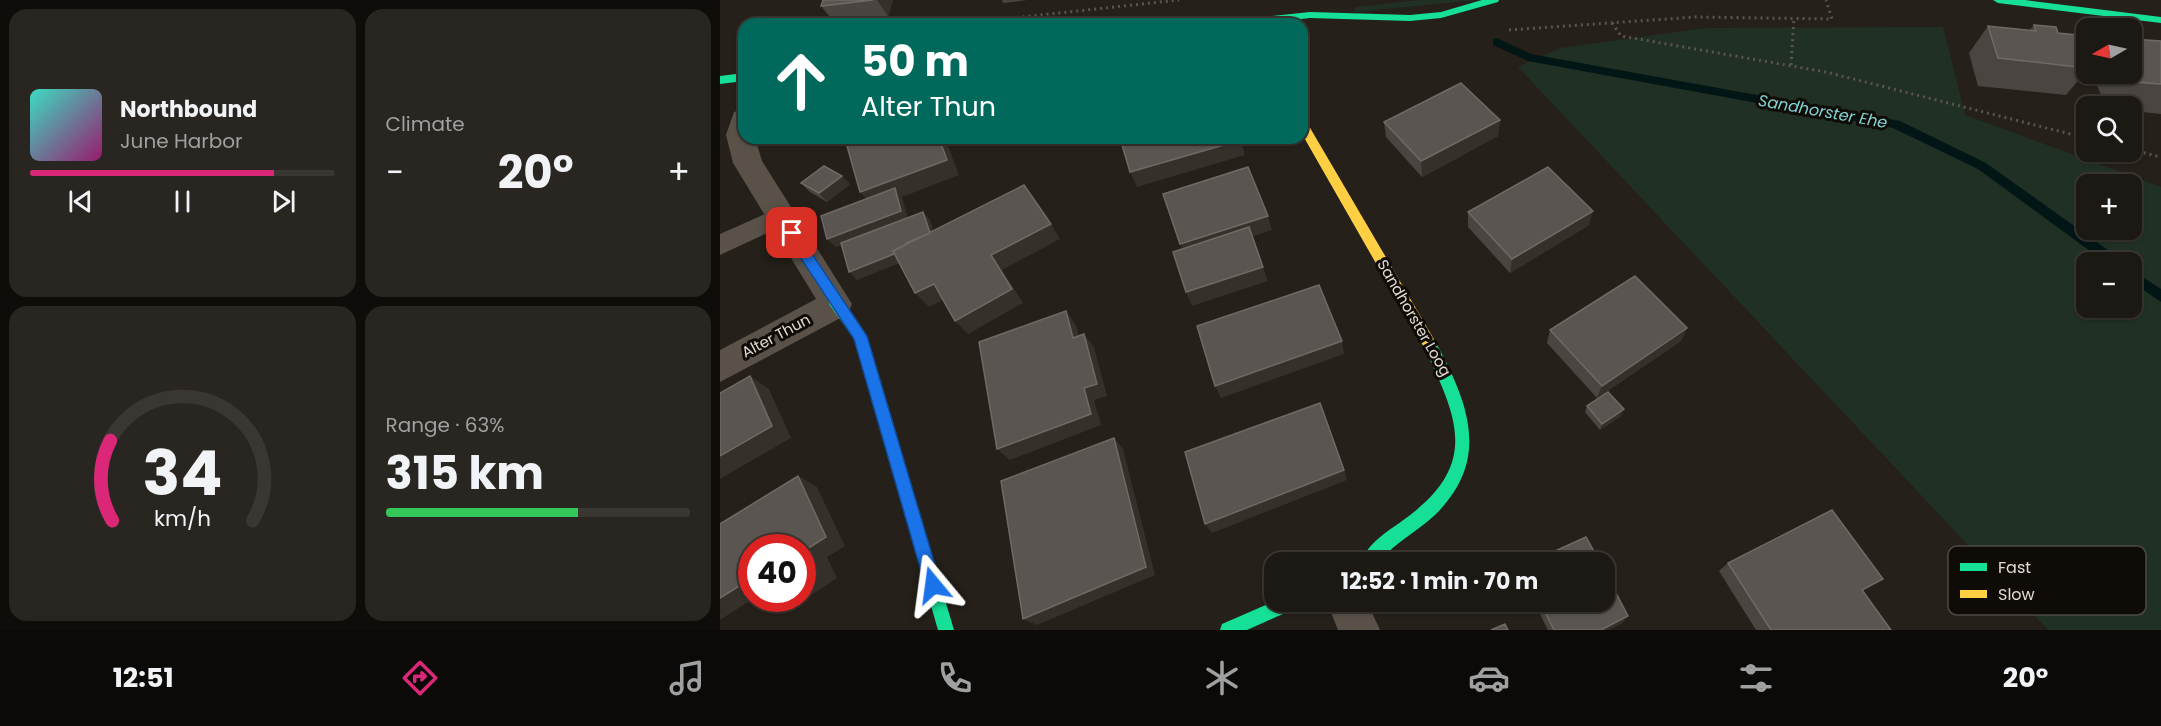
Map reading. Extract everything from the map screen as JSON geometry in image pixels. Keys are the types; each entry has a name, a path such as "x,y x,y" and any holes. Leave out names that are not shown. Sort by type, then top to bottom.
{"street":[{"path":"1310,15 1410,18 1441,15 1494,0"},
{"path":"1998,0 2161,20"},
{"path":"1293,18 1356,3"},
{"path":"720,80 738,78"},
{"name":"Sandhorster Loog","path":"1308,134 1452,383 1465,432 1457,478 1430,510 1376,552"},
{"path":"742,144 748,164 836,304 860,336 946,630"},
{"name":"Alter Thun","path":"720,367 836,304"},
{"path":"1228,630 1269,612"},
{"path":"1351,612 1359,630"}],"lane":[{"path":"720,245 781,216"}],"path":[{"path":"1012,18 1179,0"},
{"path":"1826,0 1832,19 1695,17 1612,23 1621,36 1791,66 2076,136"},
{"path":"1791,66 1794,18"},
{"path":"2142,152 2161,157"}],"green space":[{"path":"1420,0 1477,0 1354,12 1356,7"},
{"path":"1943,27 1965,115 2076,156 2076,162 2093,162 2126,174 2076,174 2076,240 2142,240 2142,180 2161,187 2161,630 2048,630 2034,615 2146,615 2146,546 1969,546 1518,67 1560,48 1706,28"}],"building":[{"path":"823,0 873,0 821,6"},
{"path":"2034,25 2056,27 2058,33 2076,35 2076,67 1998,58 1988,26 2036,31"},
{"path":"2142,40 2161,41 2161,84 2142,83"},
{"path":"1461,83 1500,120 1421,161 1384,122"},
{"path":"852,144 941,144 947,160 860,192 847,146"},
{"path":"1122,144 1227,144 1130,172"},
{"path":"824,166 842,176 819,193 801,183"},
{"path":"1248,167 1268,216 1180,244 1163,194"},
{"path":"1548,167 1593,211 1512,259 1468,212"},
{"path":"1024,185 1051,224 991,255 1012,289 955,321 934,284 915,293 893,251"},
{"path":"895,188 901,211 827,239 821,216"},
{"path":"923,212 930,233 906,243 893,251 894,254 849,272 841,243"},
{"path":"1249,227 1263,267 1186,292 1173,252"},
{"path":"1635,276 1687,328 1602,386 1550,330"},
{"path":"1319,285 1342,341 1215,386 1197,326"},
{"path":"1066,311 1073,338 1084,334 1097,384 1084,388 1091,414 997,449 979,342"},
{"path":"750,376 772,426 720,456 720,393"},
{"path":"1608,392 1624,409 1602,424 1587,406"},
{"path":"1320,403 1344,470 1205,524 1185,452"},
{"path":"1114,438 1146,567 1023,619 1001,481"},
{"path":"798,476 826,537 816,543 816,534 738,534 738,587 720,598 720,524"},
{"path":"1832,510 1883,579 1862,590 1891,630 1771,630 1728,563"},
{"path":"1586,537 1594,552 1553,552"},
{"path":"1615,591 1628,616 1601,630 1554,630 1545,612 1615,612"},
{"path":"1505,624 1508,630 1491,630"}],"waterway":[{"name":"Sandhorster Ehe","path":"1497,42 1528,57 1896,124 1982,166 2100,252"},
{"name":"Sandhorster Ehe","path":"2142,282 2161,296"}],"traffic: fast":[{"path":"1282,18 1310,15 1410,18 1441,15 1494,0"},
{"path":"1998,0 2161,20"},
{"path":"720,80 738,78"},
{"path":"836,304 860,337 946,630"},
{"path":"1377,552 1428,511 1446,492 1457,472 1463,452 1463,431 1459,409 1430,345"},
{"path":"1228,630 1269,612"}],"traffic: slow":[{"path":"1308,134 1430,345"}],"route":[{"path":"792,233 836,304 860,336 933,585"}]}
